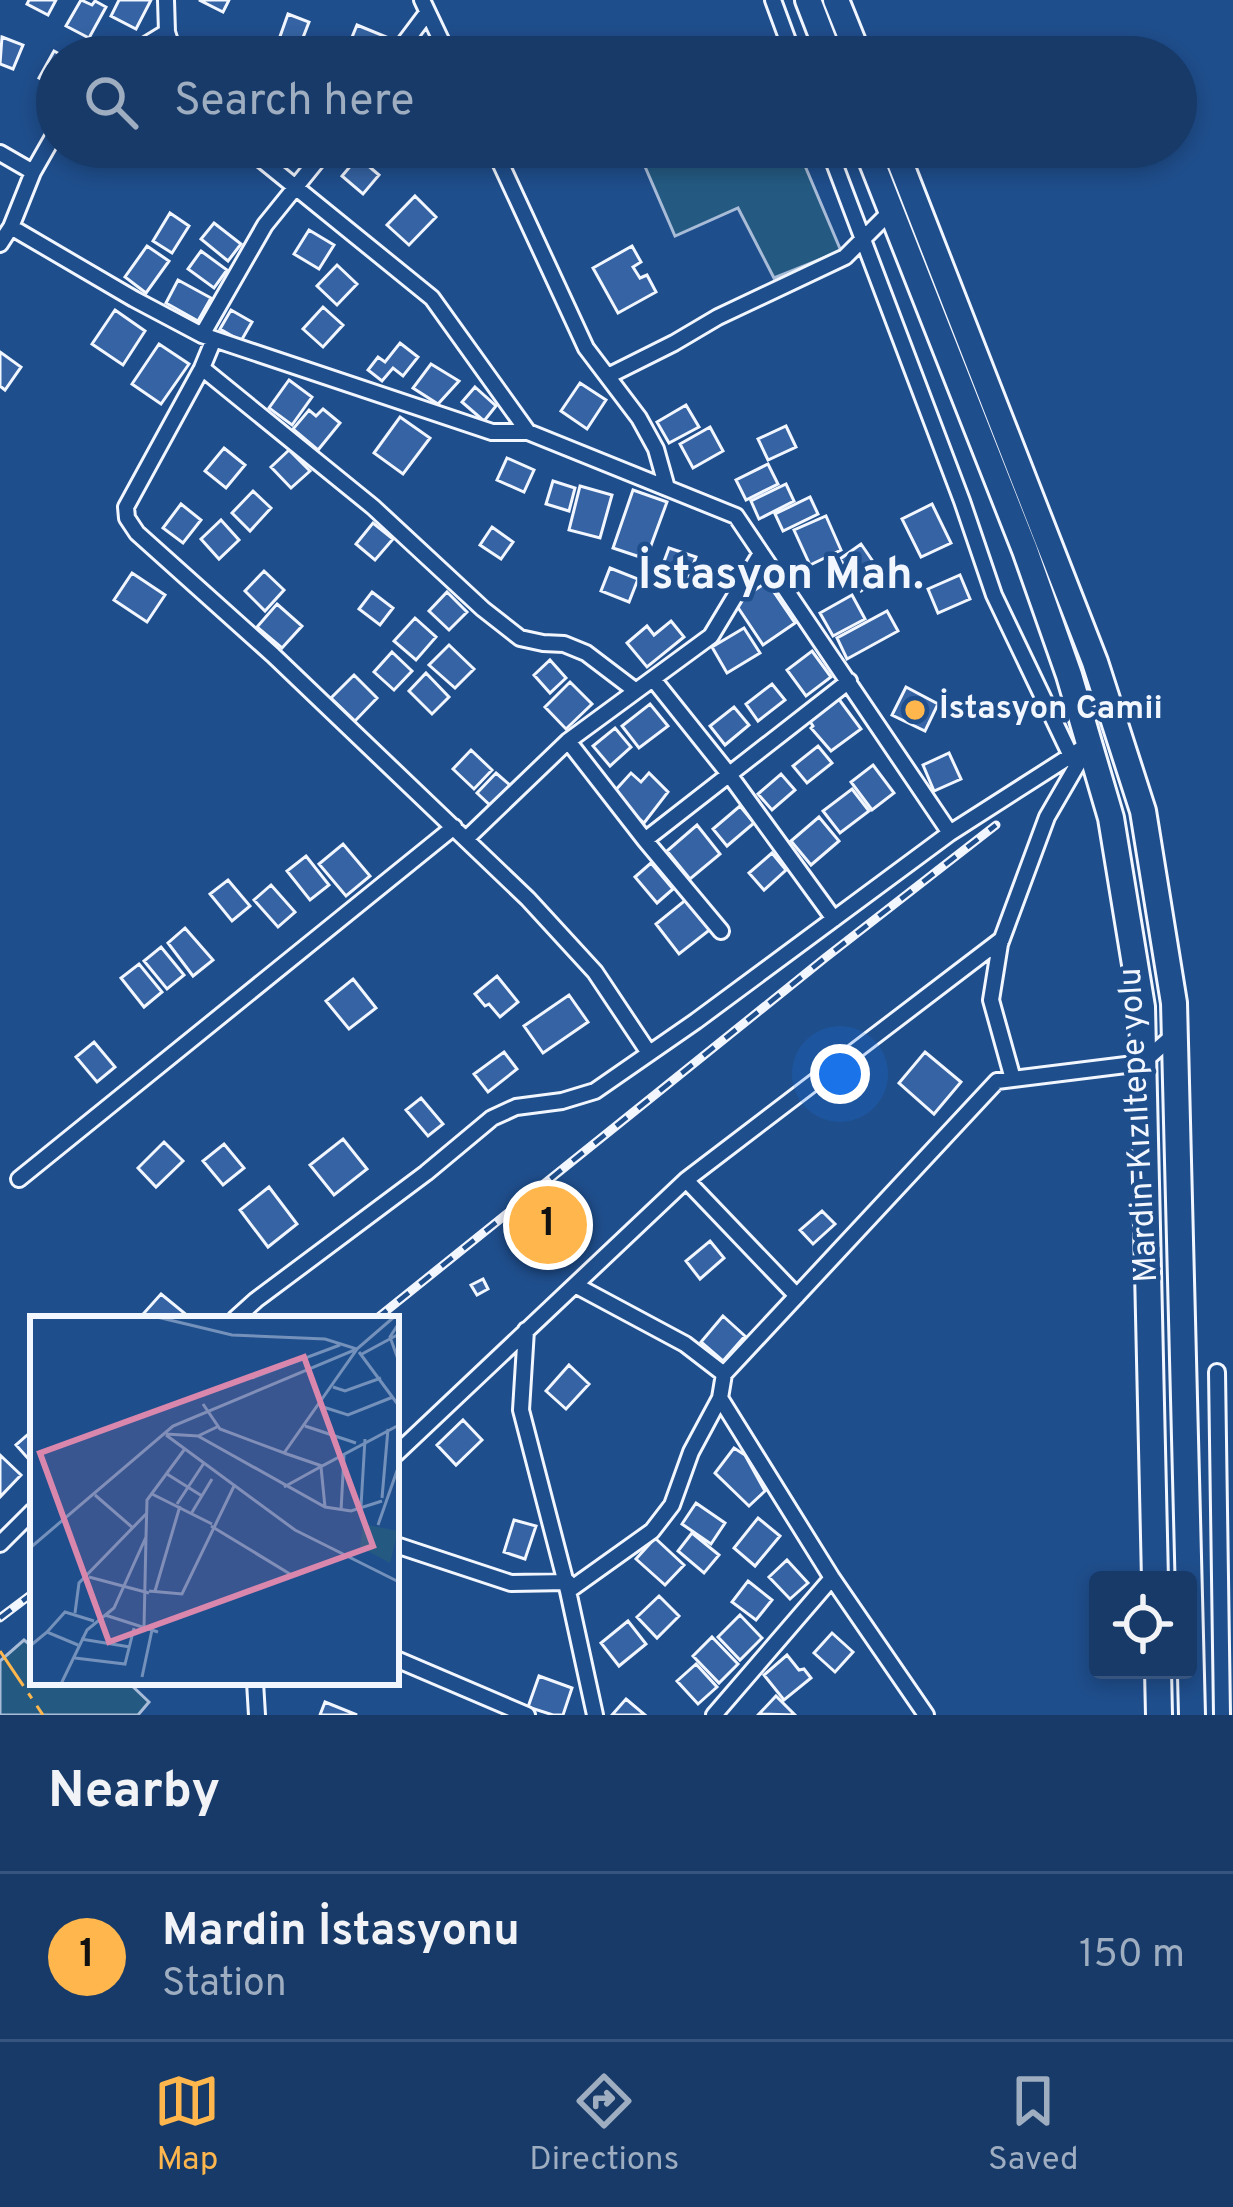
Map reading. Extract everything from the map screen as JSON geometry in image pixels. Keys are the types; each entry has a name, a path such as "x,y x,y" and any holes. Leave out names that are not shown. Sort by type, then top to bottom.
{"highway":[{"path":"808,0 822,36"},
{"path":"836,0 851,36"},
{"name":"Mardin-Kızıltepe yolu","path":"874,168 1025,550 1069,675 1080,750 1111,818 1142,1006 1156,1571"},
{"name":"Mardin-Kızıltepe yolu","path":"902,168 1095,662 1143,811 1174,1003 1192,1715"},
{"path":"1158,1679 1159,1715"}],"street":[{"path":"166,0 168,36"},
{"path":"773,0 786,36"},
{"path":"407,36 424,7"},
{"path":"424,7 438,36"},
{"path":"160,36 167,32"},
{"path":"0,153 33,172"},
{"path":"0,244 36,167"},
{"path":"273,168 432,298 527,431"},
{"path":"313,168 265,225 208,337 202,368 126,507 128,518 137,533 528,899 595,972 649,1053"},
{"path":"504,168 586,349 639,418 656,449 667,488"},
{"path":"836,168 994,595 1080,750"},
{"path":"608,376 718,316 845,257 891,211"},
{"path":"11,227 208,337 492,431 527,431 736,516 950,833"},
{"path":"202,368 374,507 520,638 564,644 586,653 636,692"},
{"path":"19,1179 460,833 568,741 711,636 761,553"},
{"path":"653,679 834,919"},
{"path":"645,839 849,681"},
{"path":"568,741 722,931"},
{"path":"238,1316 492,1118 516,1107 595,1091 950,833 1080,750"},
{"path":"1013,1079 992,1000 1002,939 1046,817 1080,750"},
{"path":"399,1451 686,1180 1002,939"},
{"path":"399,1546 511,1583 568,1586 652,1531 672,1505 720,1398 724,1374 997,1081 1142,1063 1175,1034"},
{"path":"686,1180 797,1296"},
{"path":"575,1285 685,1344 724,1374"},
{"path":"526,1330 521,1410 568,1586 595,1715"},
{"path":"1217,1372 1227,1655 1222,1715"},
{"path":"720,1398 917,1711"},
{"path":"0,1544 30,1514"},
{"path":"714,1715 832,1578"},
{"path":"399,1660 527,1715"},
{"path":"255,1685 257,1715"}],"shaded area":[{"path":"646,168 806,168 841,251 774,278 738,208 675,236"},
{"path":"24,1640 30,1645 30,1685 131,1685 149,1702 138,1715 0,1715 0,1661"}],"building":[{"path":"29,0 56,0 48,15 27,4"},
{"path":"81,0 106,7 90,36 66,26"},
{"path":"119,0 151,0 136,29 111,16"},
{"path":"199,0 229,0 223,12"},
{"path":"288,14 309,22 304,36 280,36"},
{"path":"357,25 384,36 352,36"},
{"path":"2,37 23,45 13,69 0,64"},
{"path":"349,168 371,168 379,175 363,194 342,176"},
{"path":"415,196 436,217 409,245 387,225"},
{"path":"170,213 189,226 172,253 153,241"},
{"path":"214,223 241,244 228,261 201,239"},
{"path":"309,230 334,245 319,269 294,254"},
{"path":"147,246 169,261 146,293 125,277"},
{"path":"632,246 641,262 633,267 640,278 647,275 656,292 618,313 593,268"},
{"path":"201,251 227,270 214,288 188,269"},
{"path":"337,265 357,284 337,305 317,286"},
{"path":"178,280 211,298 198,321 166,303"},
{"path":"323,307 343,325 323,347 303,329"},
{"path":"115,310 145,331 123,365 92,344"},
{"path":"231,310 252,322 241,341 220,329"},
{"path":"400,343 418,357 403,376 393,368 382,381 368,370 378,357 385,362"},
{"path":"159,344 189,364 161,404 132,384"},
{"path":"0,352 21,367 5,390 0,386"},
{"path":"431,364 459,381 438,404 413,388"},
{"path":"289,380 312,397 292,425 269,408"},
{"path":"580,383 606,400 587,429 561,411"},
{"path":"475,387 496,406 484,421 462,402"},
{"path":"686,405 699,427 669,443 657,422"},
{"path":"323,409 340,423 318,450 293,429 309,410 316,416"},
{"path":"400,417 430,438 403,474 374,453"},
{"path":"786,426 796,447 768,460 758,439"},
{"path":"710,427 723,451 693,468 680,444"},
{"path":"224,448 245,465 226,488 205,471"},
{"path":"289,450 310,471 291,488 271,467"},
{"path":"507,458 534,470 524,492 497,480"},
{"path":"768,464 778,484 746,500 736,480"},
{"path":"553,481 575,488 569,511 546,504"},
{"path":"786,484 794,501 759,519 751,501"},
{"path":"580,486 612,495 600,538 569,530"},
{"path":"633,490 667,502 646,559 613,548"},
{"path":"253,491 271,508 250,531 232,513"},
{"path":"810,497 818,514 783,531 775,514"},
{"path":"181,504 201,520 183,543 163,528"},
{"path":"932,504 951,543 921,557 902,519"},
{"path":"826,516 841,550 810,565 794,530"},
{"path":"221,520 239,540 219,559 201,539"},
{"path":"373,523 393,539 375,560 356,544"},
{"path":"492,527 513,542 501,559 480,545"},
{"path":"861,544 883,576 861,591 840,559"},
{"path":"669,548 696,557 686,585 659,575"},
{"path":"610,568 638,579 629,602 601,591"},
{"path":"264,571 284,590 265,611 245,591"},
{"path":"132,573 165,595 147,622 114,600"},
{"path":"960,575 970,599 938,613 928,589"},
{"path":"767,582 795,623 763,645 735,603"},
{"path":"372,592 393,608 380,625 359,609"},
{"path":"447,592 467,612 449,630 429,611"},
{"path":"852,595 865,619 833,636 820,613"},
{"path":"277,604 302,626 282,648 257,627"},
{"path":"887,611 898,631 847,659 837,638"},
{"path":"415,618 436,637 416,660 394,641"},
{"path":"671,621 684,637 647,667 627,643 647,626 654,635"},
{"path":"744,628 760,653 727,673 712,647"},
{"path":"449,645 474,669 455,688 429,665"},
{"path":"812,651 831,677 806,696 787,670"},
{"path":"392,652 412,671 394,690 374,672"},
{"path":"550,660 566,678 550,693 534,675"},
{"path":"426,673 449,697 432,714 409,691"},
{"path":"354,675 377,698 355,721 331,698"},
{"path":"570,682 592,704 566,729 545,707"},
{"path":"772,684 785,700 758,721 746,704"},
{"name":"İstasyon Camii","path":"906,687 938,704 925,731 892,715"},
{"path":"838,698 861,729 831,751 809,720"},
{"path":"650,704 668,726 639,748 622,726"},
{"path":"734,707 749,725 725,745 710,726"},
{"path":"615,728 631,747 610,766 593,746"},
{"path":"818,746 832,763 807,783 793,766"},
{"path":"471,750 492,770 474,789 453,769"},
{"path":"949,753 961,779 934,791 923,765"},
{"path":"873,765 894,793 872,810 851,782"},
{"path":"496,773 511,786 492,807 477,793"},
{"path":"631,773 641,782 649,773 668,792 644,823 612,794"},
{"path":"781,774 795,790 772,810 758,794"},
{"path":"852,789 869,811 840,833 823,811"},
{"path":"740,806 754,823 727,846 713,829"},
{"path":"819,817 839,841 811,865 791,841"},
{"path":"697,825 720,854 690,879 667,851"},
{"path":"343,844 370,876 346,896 319,864"},
{"path":"772,853 786,870 764,890 749,873"},
{"path":"306,856 329,885 310,900 287,871"},
{"path":"651,863 673,889 657,903 635,877"},
{"path":"228,880 250,906 232,921 210,894"},
{"path":"271,885 295,912 278,927 254,900"},
{"path":"688,898 712,928 679,954 656,924"},
{"path":"185,928 213,960 193,976 168,943"},
{"path":"161,947 184,975 167,989 144,961"},
{"path":"139,964 162,992 144,1007 121,978"},
{"path":"497,976 518,1002 500,1017 475,994"},
{"path":"353,979 376,1008 349,1029 326,1001"},
{"path":"569,995 588,1022 543,1053 524,1026"},
{"path":"94,1042 115,1067 97,1082 76,1057"},
{"path":"504,1052 517,1069 488,1092 474,1074"},
{"path":"925,1052 961,1082 934,1114 899,1083"},
{"path":"421,1098 443,1124 428,1136 406,1110"},
{"path":"343,1139 367,1169 334,1195 310,1165"},
{"path":"164,1142 183,1161 156,1187 138,1168"},
{"path":"224,1144 244,1168 223,1185 203,1161"},
{"path":"269,1187 297,1224 268,1247 240,1210"},
{"path":"561,1201 572,1216 522,1256 511,1241"},
{"path":"822,1211 835,1224 813,1244 800,1230"},
{"path":"710,1241 724,1258 700,1279 686,1261"},
{"path":"483,1279 488,1289 477,1295 471,1285"},
{"path":"161,1294 188,1316 148,1316 144,1313"},
{"path":"723,1316 745,1336 723,1361 701,1342"},
{"path":"569,1365 589,1384 566,1409 546,1391"},
{"path":"463,1420 482,1440 456,1465 437,1445"},
{"path":"30,1433 30,1461 16,1445"},
{"path":"734,1448 745,1455 765,1491 749,1506 715,1473"},
{"path":"0,1455 21,1475 0,1497"},
{"path":"696,1503 725,1523 711,1544 682,1524"},
{"path":"758,1518 780,1536 755,1566 734,1548"},
{"path":"514,1520 536,1526 525,1559 504,1552"},
{"path":"692,1533 719,1555 704,1573 678,1551"},
{"path":"655,1538 684,1565 665,1585 636,1559"},
{"path":"787,1560 808,1583 790,1599 769,1577"},
{"path":"748,1581 772,1600 756,1620 732,1602"},
{"path":"659,1596 679,1616 657,1638 637,1617"},
{"path":"740,1615 762,1638 740,1660 718,1637"},
{"path":"628,1621 646,1644 619,1666 601,1643"},
{"path":"832,1633 853,1652 835,1672 814,1653"},
{"path":"712,1637 738,1664 719,1683 693,1656"},
{"path":"787,1655 811,1678 784,1700 764,1675"},
{"path":"696,1664 717,1687 698,1704 677,1681"},
{"path":"539,1676 572,1688 563,1715 528,1707"},
{"path":"776,1696 795,1715 759,1714"},
{"path":"626,1699 645,1715 612,1715"},
{"path":"325,1702 357,1715 320,1715"}],"railway":[{"path":"380,1316 996,825"},
{"path":"0,1618 30,1595"}],"power":[{"path":"0,1651 43,1715"}],"place":[{"name":"İstasyon Camii","path":"915,710"},
{"name":"Mardin İstasyonu","path":"548,1225"}],"district":[{"name":"İstasyon Mah.","path":"781,576"}]}
